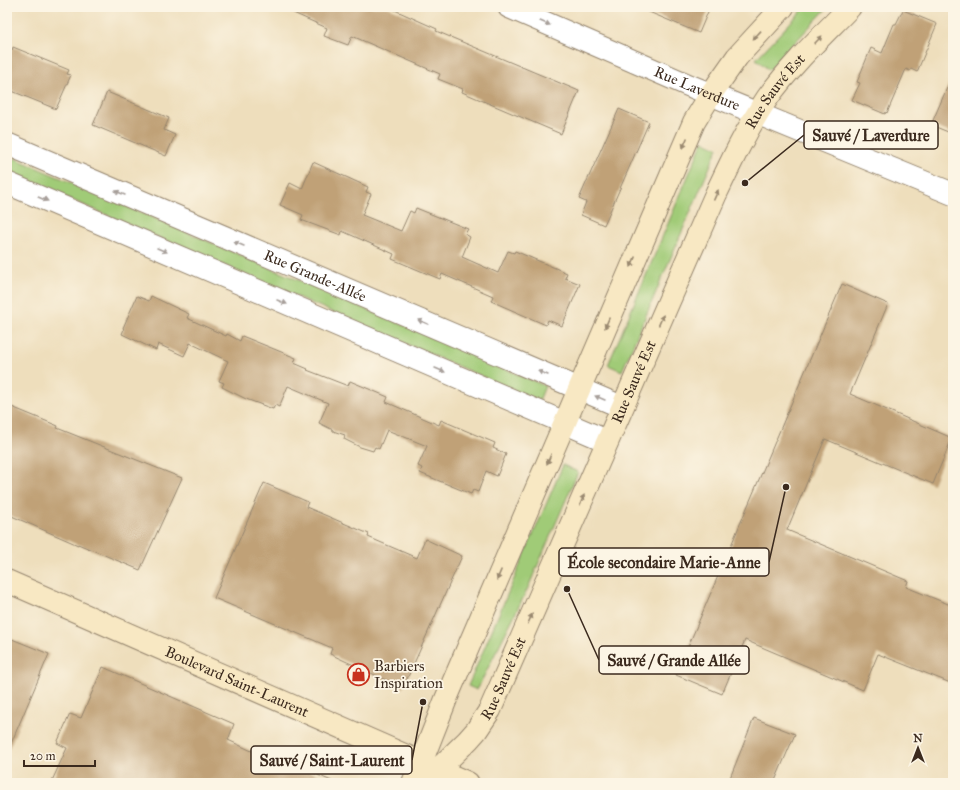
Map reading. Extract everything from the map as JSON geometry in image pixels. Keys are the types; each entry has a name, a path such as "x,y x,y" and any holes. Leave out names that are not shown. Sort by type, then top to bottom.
{"main road":[{"path":"413,783 427,772 446,698 694,122 711,94 737,57 783,7"},
{"name":"Rue Sauvé Est","path":"427,772 476,731 490,710 715,196 740,145 768,98 787,72 850,7"},
{"name":"Boulevard Saint-Laurent","path":"7,581 427,772 468,783"}],"street":[{"name":"Rue Laverdure","path":"509,7 711,94 953,194"},
{"name":"Rue Grande-Allée","path":"7,144 622,407"},
{"path":"7,183 608,441"}],"green space":[{"path":"805,7 828,7 769,70 756,59"},
{"path":"703,141 718,148 622,371 608,365"},
{"path":"7,155 545,386 539,401 7,172"},
{"path":"563,465 578,472 527,590 477,690 468,686"}],"building":[{"path":"280,7 388,7 437,29 436,31 579,91 561,134 462,92 463,89 438,79 440,74 352,36 348,45 324,36 327,28"},
{"path":"637,7 710,7 699,33"},
{"path":"903,10 937,24 917,72 911,69 910,71 906,69 887,113 886,112 885,114 852,100 860,83 857,82 871,48 882,53 894,24 896,24"},
{"path":"13,47 69,70 67,74 71,75 56,109 7,89 7,49 12,51"},
{"path":"953,74 953,134 931,125"},
{"path":"107,92 169,118 164,130 175,135 166,156 93,125"},
{"path":"619,109 649,122 604,225 581,215 586,202 579,199"},
{"path":"313,162 368,187 366,192 371,194 362,215 401,231 410,211 414,213 416,208 468,229 465,234 470,237 462,257 498,273 508,251 514,253 515,251 567,273 565,278 580,284 562,326 548,320 546,325 491,301 493,296 442,274 440,279 392,259 394,254 342,231 341,235 301,220 303,215 280,205 290,183 302,189"},
{"path":"842,284 888,304 850,394 952,438 933,484 825,439 787,530 908,581 906,587 953,606 953,684 878,654 863,690 745,640 722,694 676,675"},
{"path":"137,296 149,301 151,296 189,314 187,318 226,336 227,334 240,341 242,336 296,358 294,363 308,369 307,370 348,386 350,381 388,397 386,402 439,425 441,420 495,443 493,448 506,454 497,476 486,471 478,492 473,490 471,494 420,473 422,468 418,466 427,446 387,430 379,449 375,447 373,451 360,447 344,439 345,435 333,431 319,423 328,403 288,386 279,407 275,405 273,409 246,399 222,387 224,383 219,381 228,361 190,343 184,356 158,344 156,350 122,334 123,328"},
{"path":"7,405 58,426 57,428 182,478 140,570 7,514"},
{"path":"264,483 308,502 306,507 369,534 368,537 417,558 425,539 462,556 403,688 330,654 332,648 214,598"},
{"path":"7,637 49,654 7,753"},
{"path":"103,667 234,724 228,740 284,766 286,761 336,783 51,783 67,748 57,743 70,714 81,718"},
{"path":"754,718 795,734 774,783 728,783"}],"place":[{"name":"Sauvé / Laverdure","path":"745,183"},
{"name":"École secondaire Marie-Anne","path":"786,487"},
{"name":"Sauvé / Grande Allée","path":"567,589"},
{"name":"Barbiers Inspiration","path":"359,675"},
{"name":"Sauvé / Saint-Laurent","path":"423,702"}]}
